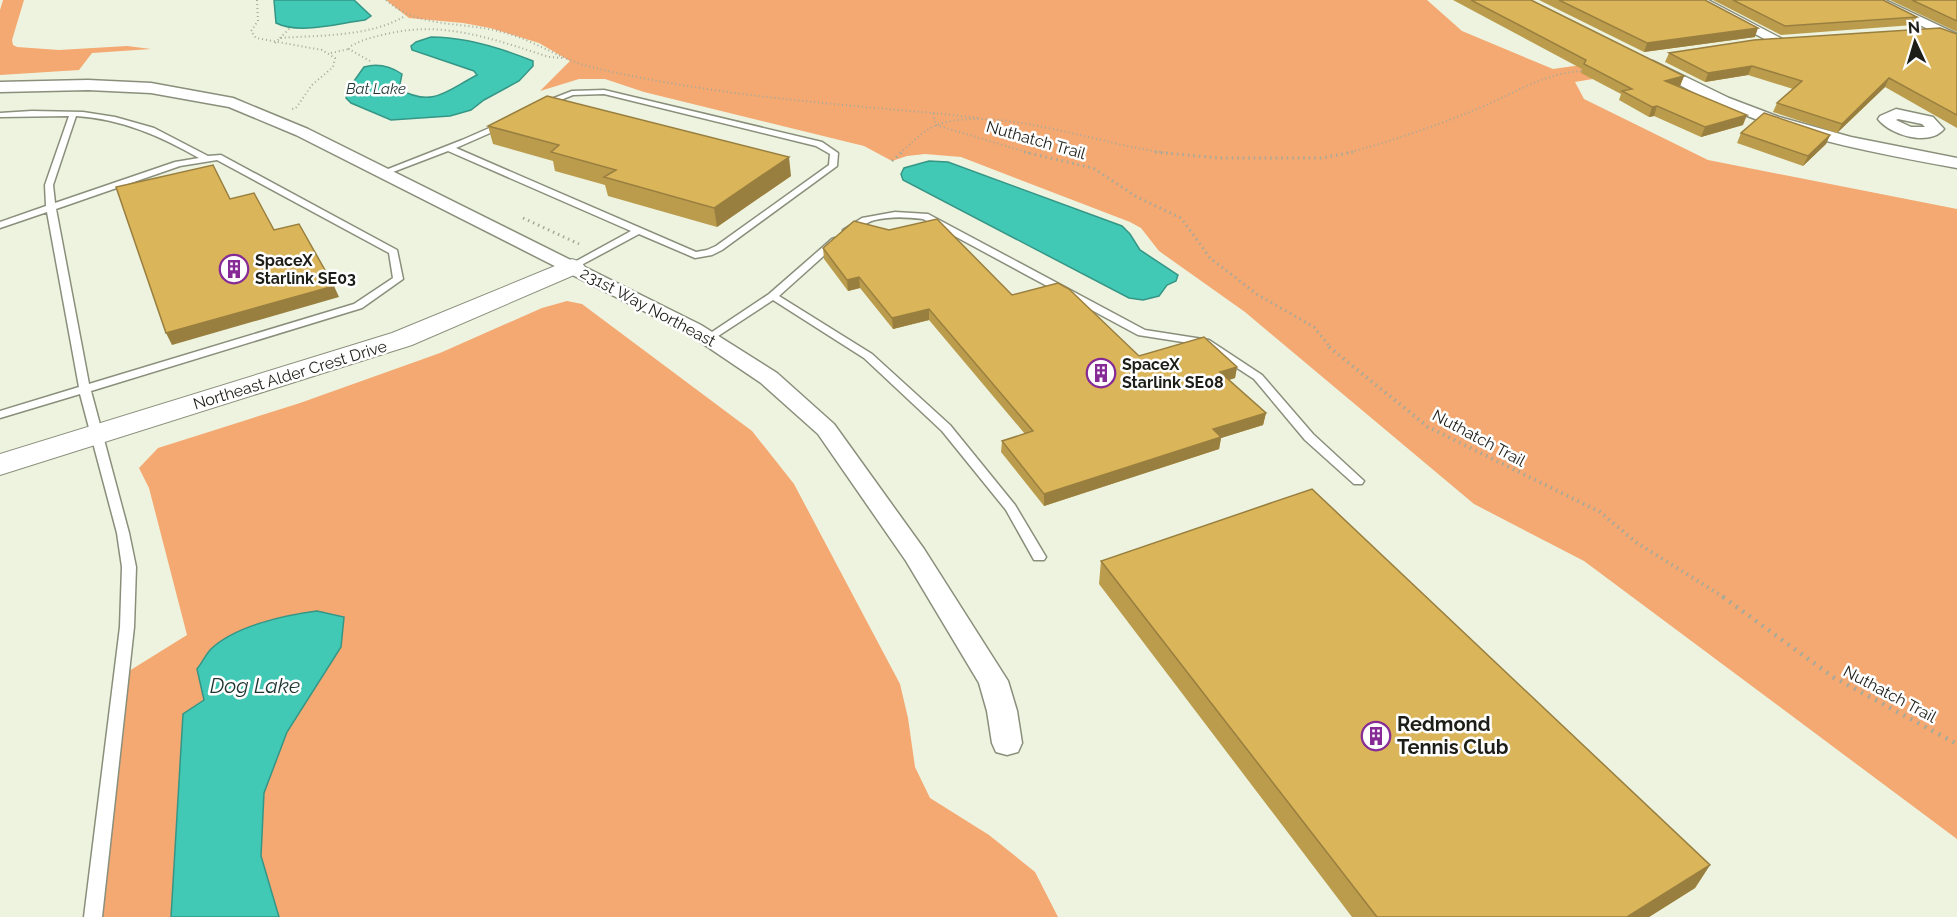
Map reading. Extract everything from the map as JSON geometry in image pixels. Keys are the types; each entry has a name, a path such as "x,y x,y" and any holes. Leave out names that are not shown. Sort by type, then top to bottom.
{"street":[{"path":"1698,0 1785,40 1750,43"},
{"path":"1875,0 1957,39"},
{"path":"1905,33 1939,30"},
{"path":"1662,56 1642,59 1729,104 1765,118 1838,141 1957,162"},
{"name":"231st Way Northeast","path":"0,87 88,85 151,88 233,103 302,132 708,338 769,378 826,429 867,484 915,555 993,681 1002,711 1007,743"},
{"path":"1914,132 1915,155"},
{"name":"Northeast Alder Crest Drive","path":"0,465 402,339 572,267"}],"lane":[{"path":"448,148 695,255 709,253 833,166 834,153 819,144 604,92 572,93 535,107"},
{"path":"0,115 99,116 130,123 174,140 207,159"},
{"path":"72,115 50,185 51,208 86,390 123,533 129,567 127,627 93,917"},
{"path":"382,173 474,138 514,118"},
{"path":"0,225 178,164 218,157 394,252 398,279 358,306 0,415"},
{"path":"708,338 773,296 854,225 893,213 925,216 1142,333 1205,342 1258,377 1309,437 1358,481"},
{"path":"572,267 637,231"},
{"path":"773,296 868,356 946,428 1011,508 1039,557"}],"path":[{"path":"257,0 258,21 251,31 256,38 275,43 313,47 330,53 349,49 353,44 394,32 443,28 464,30 549,57 563,58"},
{"path":"386,0 405,16 416,20 463,23 490,28 539,43 563,58 593,68 707,88 996,119 1156,152 1220,158 1294,158 1341,155 1409,135 1482,107 1525,86 1575,71 1593,72"},
{"path":"280,38 360,30 391,23 405,16"},
{"path":"275,43 290,28"},
{"path":"349,49 370,61"},
{"path":"288,111 296,108 312,85 336,62 330,53"},
{"path":"933,113 936,125"},
{"path":"892,161 917,138 936,125 961,120 996,119"},
{"name":"Nuthatch Trail","path":"936,125 1038,156 1093,168 1137,197 1181,218 1210,258 1258,295 1314,327 1328,346 1428,427 1600,512 1637,543 1730,601 1833,677 1957,744"}],"shaded area":[{"path":"3,0 24,0 12,40 13,45 17,47 59,50 127,46 151,49 92,53 79,70 0,75 0,10"},
{"path":"386,0 1427,0 1462,31 1553,69 1623,59 1645,70 1575,82 1584,99 1708,160 1957,209 1957,839 1584,561 1474,504 1245,312 1159,251 1141,228 1130,222 961,157 925,154 892,161 864,146 644,92 605,79 579,79 540,91 570,61 539,43 490,28 409,18"},
{"path":"567,301 582,304 752,431 794,484 900,684 908,718 915,767 930,798 989,835 1035,872 1058,917 93,917 121,676 187,635 149,488 139,468 158,448 300,403 440,353 542,308"}],"water":[{"path":"274,0 354,0 371,16 365,20 296,28 276,23"},
{"name":"Bat Lake","path":"431,37 470,41 496,48 533,61 533,66 519,81 484,100 471,110 450,116 391,120 351,103 346,98 349,88 364,67 374,65 388,67 402,74 399,89 421,97 439,95 477,75 474,71 412,50 411,46 416,42"},
{"path":"929,161 948,162 1122,226 1140,250 1178,275 1176,281 1167,285 1159,296 1143,300 1129,298 903,180 901,174 904,168"},
{"name":"Dog Lake","path":"317,611 344,617 341,647 287,732 264,793 261,856 279,917 171,917 183,714 204,700 197,669 211,649 233,634 290,615"}],"building":[{"path":"1471,0 1531,0 1684,76 1665,81 1747,115 1705,127 1657,106 1652,107 1622,91 1632,89 1584,64 1586,60"},
{"path":"1559,0 1705,0 1758,28 1647,43"},
{"path":"1733,0 1883,0 1917,17 1785,26"},
{"path":"1912,0 1957,0 1957,21"},
{"path":"1940,28 1957,34 1957,115 1889,78 1842,124 1777,103 1802,81 1752,66 1708,73 1669,53 1754,40"},
{"path":"547,96 789,157 714,208 604,177 616,170 551,152 559,145 488,126"},
{"path":"1764,113 1830,135 1808,156 1741,133"},
{"name":"SpaceX Starlink SE03","path":"213,165 230,199 254,193 274,230 299,224 334,286 166,333 116,187"},
{"name":"SpaceX Starlink SE08","path":"937,219 1012,295 1058,283 1069,289 1139,356 1204,337 1237,367 1220,372 1266,413 1213,429 1221,437 1044,494 1002,441 1033,431 929,309 892,318 859,277 847,280 823,248 854,221 889,230"},
{"name":"Redmond Tennis Club","path":"1312,489 1710,865 1627,917 1377,917 1101,561"}],"place":[{"name":"SpaceX Starlink SE03","path":"234,269"},
{"name":"SpaceX Starlink SE08","path":"1101,373"},
{"name":"Redmond Tennis Club","path":"1376,736"}]}
